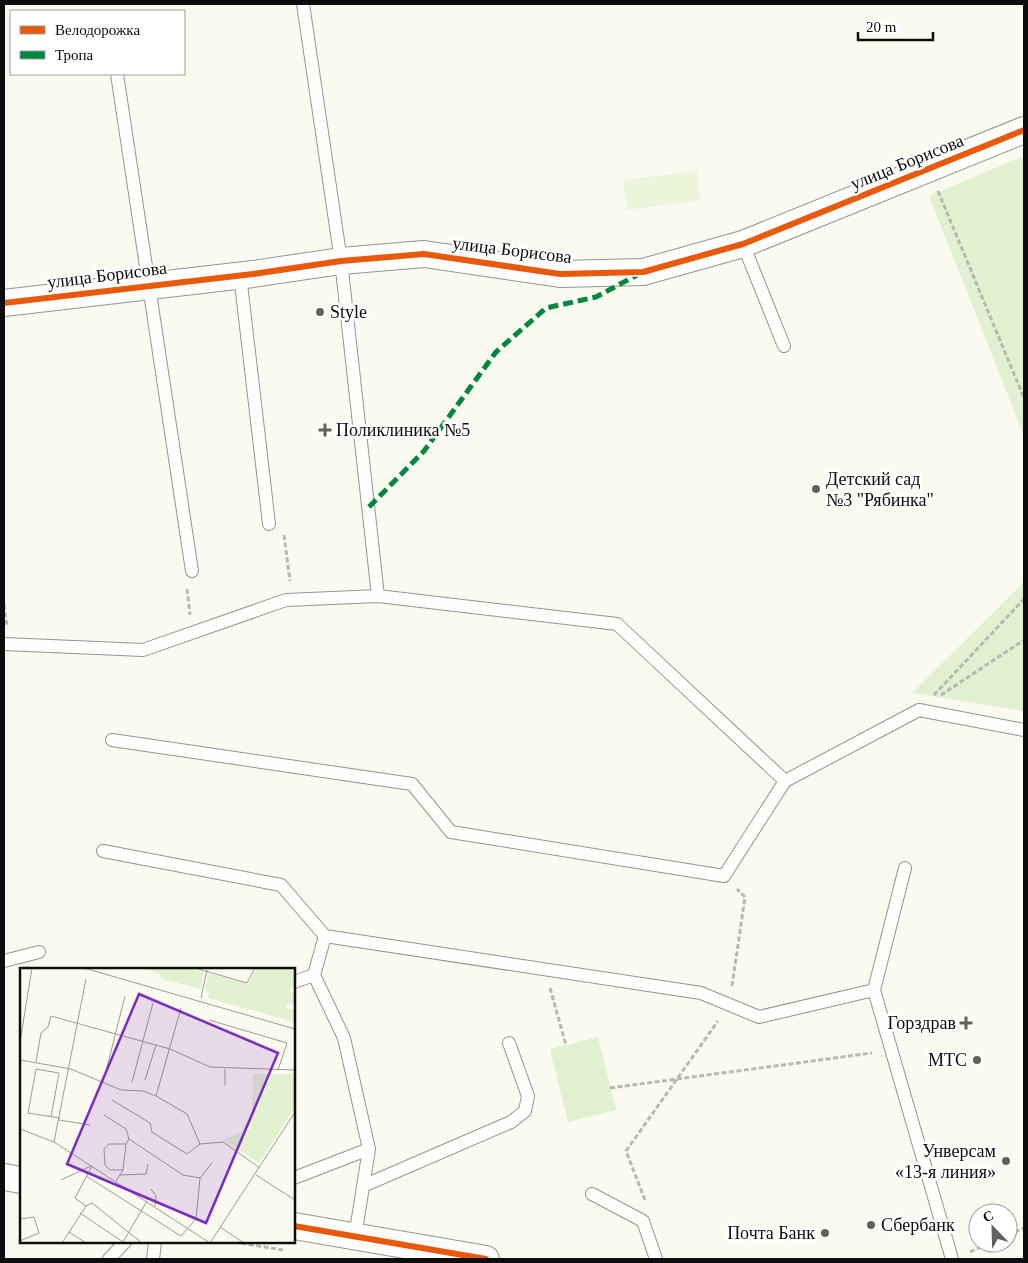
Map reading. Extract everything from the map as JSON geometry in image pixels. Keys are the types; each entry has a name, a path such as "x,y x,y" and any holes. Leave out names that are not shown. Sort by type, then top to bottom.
{"street":[{"name":"улица Борисова","path":"4,303 341,261 424,254 560,274 643,272 743,244 1024,130"},
{"path":"4,1177 20,1180"},
{"path":"295,1226 486,1259"}],"lane":[{"path":"303,4 341,261 378,596"},
{"path":"117,75 192,571"},
{"path":"743,244 784,346"},
{"path":"240,275 269,524"},
{"path":"4,644 143,650 286,600 378,596 617,624 785,781"},
{"path":"112,740 412,784 451,832 724,876 785,781 919,710 1024,730"},
{"path":"103,851 280,885 325,936 701,993 759,1017 874,990"},
{"path":"905,868 874,990 952,1259"},
{"path":"325,936 314,975 344,1038 369,1149 355,1237"},
{"path":"4,961 39,952"},
{"path":"295,982 314,975"},
{"path":"363,1186 511,1122 525,1111 528,1096 509,1043"},
{"path":"295,1178 369,1149"},
{"path":"592,1194 643,1221 656,1259"},
{"path":"110,1259 124,1243"},
{"path":"153,1259 155,1243"}],"path":[{"path":"928,170 1024,398"},
{"path":"919,710 1024,599"},
{"path":"919,710 1024,640"},
{"path":"647,1205 626,1151 729,1005 745,897 724,876"},
{"path":"545,969 566,1045"},
{"path":"610,1088 892,1051"}],"green space":[{"path":"1024,156 1024,436 929,196"},
{"path":"697,171 701,200 627,210 623,180"},
{"path":"1024,582 1024,711 912,693"},
{"path":"598,1037 616,1110 568,1122 550,1049"}],"marked path":[{"path":"369,507 424,451 496,352 546,308 596,297 637,275"}],"cycle path":[{"path":"4,303 253,274 341,261 424,254 560,274 643,272 743,244 1024,130"},
{"path":"295,1226 486,1259"}],"place":[{"name":"Style","path":"320,312"},
{"name":"Поликлиника №5","path":"325,430"},
{"name":"Детский сад №3 \"Рябинка\"","path":"816,489"},
{"name":"Горздрав","path":"966,1023"},
{"name":"МТС","path":"977,1060"},
{"name":"Унверсам «13-я линия»","path":"1006,1161"},
{"name":"Сбербанк","path":"871,1225"},
{"name":"Почта Банк","path":"825,1233"}]}
